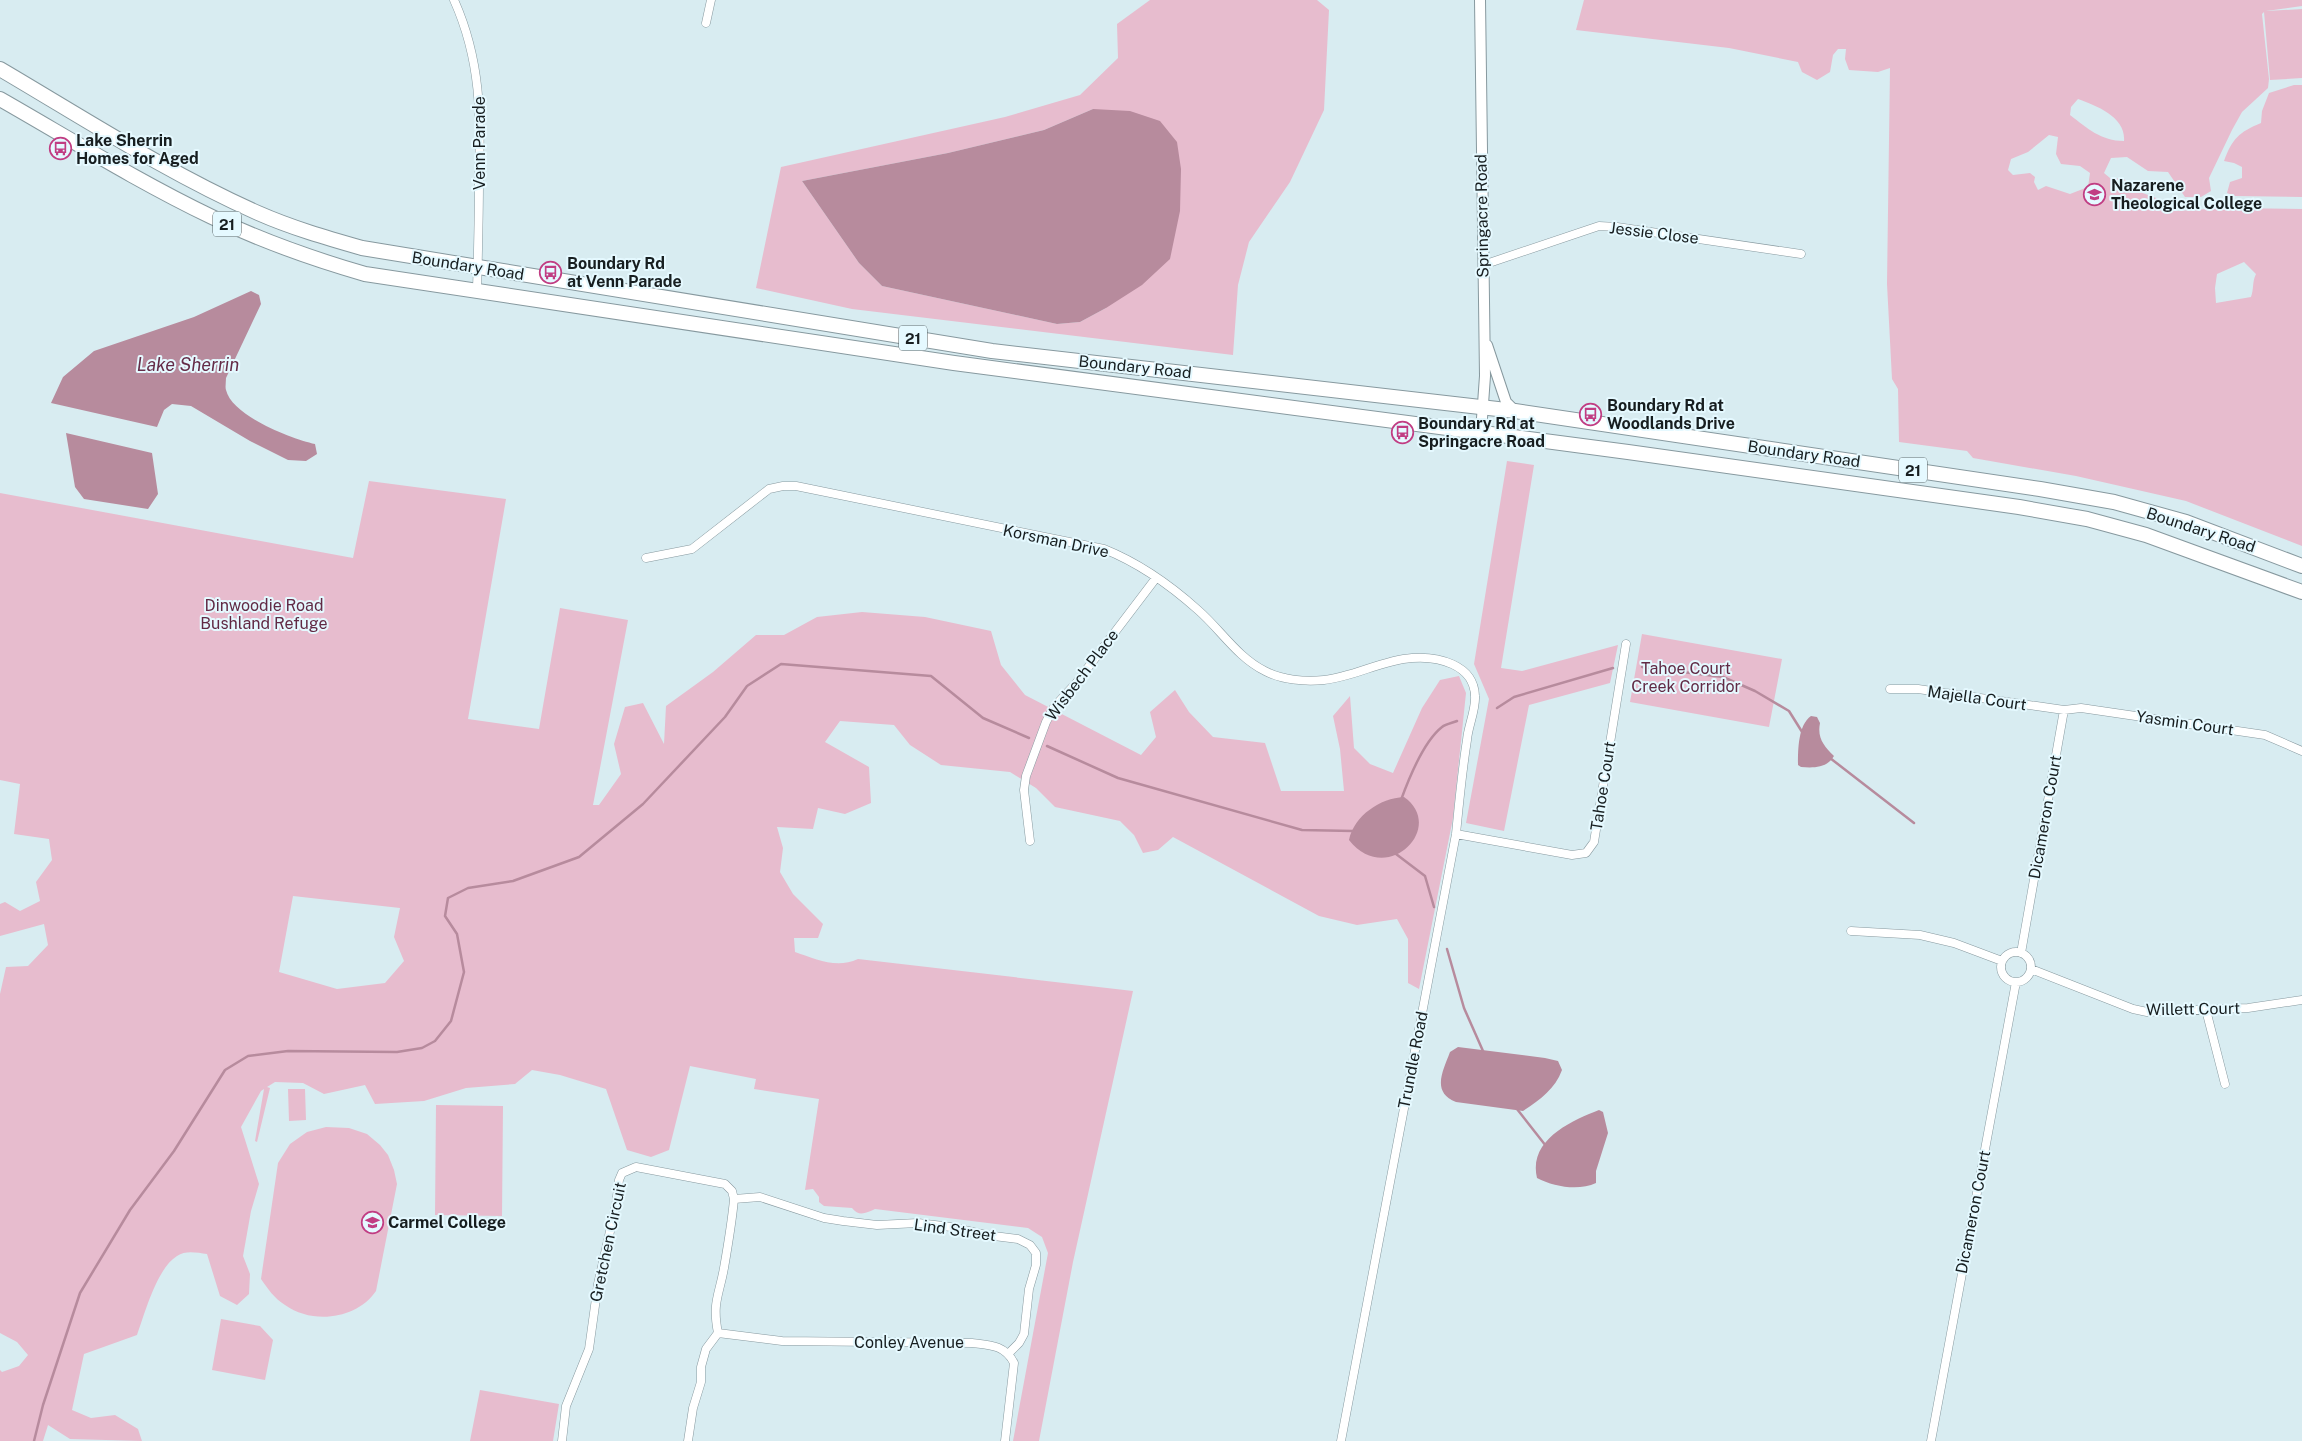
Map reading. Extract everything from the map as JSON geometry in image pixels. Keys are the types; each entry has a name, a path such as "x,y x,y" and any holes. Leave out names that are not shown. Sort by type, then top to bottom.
{"highway":[{"name":"Boundary Road","path":"0,70 169,168 259,214 312,234 362,248 992,351 1515,411 2040,489 2114,502 2154,513 2194,525 2302,566"},
{"name":"Boundary Road","path":"0,99 152,186 260,239 320,261 365,274 954,363 1480,432 2020,508 2087,519 2146,535 2302,592"},
{"path":"2146,535 2154,513"}],"street":[{"name":"Venn Parade","path":"454,0 472,49 479,86 481,120 477,290"},
{"path":"706,23 712,0"},
{"name":"Springacre Road","path":"1480,0 1485,376 1480,432"},
{"name":"Jessie Close","path":"1483,265 1599,226 1801,254"},
{"path":"1483,333 1506,402 1515,411"},
{"name":"Korsman Drive","path":"646,558 692,548 769,489 796,486 1104,549 1133,561 1156,578 1199,611 1242,656 1266,671 1298,680 1326,680 1411,658 1434,659 1459,666 1470,678"},
{"name":"Wisbech Place","path":"1030,841 1024,790 1026,776 1046,722 1054,707 1077,682 1156,578"},
{"name":"Tahoe Court","path":"1456,834 1572,855 1586,853 1594,842 1626,644"},
{"name":"Trundle Road","path":"1341,1441 1456,834 1467,738 1476,696 1470,678"},
{"name":"Majella Court","path":"1890,690 1918,690 2064,710"},
{"name":"Yasmin Court","path":"2064,710 2080,708 2265,735 2302,751"},
{"name":"Dicameron Court","path":"2021,953 2064,710"},
{"path":"1851,931 1920,935 1954,943 2002,961"},
{"path":"2021,953 2028,957 2031,969 2026,978 2016,982 2008,980 2002,974 2002,961 2008,954 2021,953"},
{"name":"Willett Court","path":"2031,969 2132,1009 2163,1013 2248,1008 2302,1000"},
{"name":"Dicameron Court","path":"1930,1441 2016,982"},
{"path":"2206,1010 2225,1084"},
{"name":"Gretchen Circuit","path":"562,1441 566,1406 588,1350 598,1284 622,1173 628,1169 644,1167 725,1184 732,1191 734,1199"},
{"name":"Lind Street","path":"734,1199 760,1197 824,1218 843,1222 877,1225 918,1223 1018,1239 1030,1244 1036,1253 1036,1265 1029,1288 1024,1334 1009,1354"},
{"path":"688,1441 692,1408 700,1382 701,1367 706,1349 718,1333 714,1313 715,1300 724,1269 734,1199"},
{"name":"Conley Avenue","path":"718,1333 782,1341 972,1343 996,1346 1009,1354"},
{"path":"1005,1441 1010,1387 1014,1372 1014,1364 1009,1354"}],"green space":[{"path":"1150,0 1317,0 1329,10 1324,110 1290,182 1249,242 1238,285 1233,355 852,309 756,288 781,167 1005,117 1080,95 1118,58 1117,24","holes":["1093,109 1106,308 1080,322 1057,324 882,286 859,263 802,181 948,153 1044,130"]},
{"path":"1584,0 2302,0 2302,6 2266,11 2302,9 2302,78 2270,80 2264,12 2262,14 2269,79 2268,88 2242,112 2232,130 2209,178 2211,191 2201,197 2185,197 2168,172 2148,171 2127,157 2111,158 2104,173 2110,178 2124,179 2140,192 2156,198 2177,211 2222,208 2302,209 2302,546 2186,501 2076,476 1973,458 1967,451 1899,442 1898,389 1892,379 1887,284 1890,68 1878,72 1849,70 1845,59 1846,49 1838,49 1833,55 1830,72 1817,80 1802,72 1798,62 1729,48 1576,30","holes":["2078,99 2101,109 2115,119 2120,125 2124,141 2101,136 2070,115 2071,107","2049,135 2058,137 2056,154 2061,164 2080,166 2090,173 2088,187 2070,194 2046,186 2038,190 2034,182 2035,177 2030,173 2013,175 2008,170 2011,159 2028,152","2244,262 2256,274 2251,297 2216,303 2215,288 2217,274"]},
{"path":"2294,85 2302,85 2302,197 2235,196 2227,193 2230,182 2242,178 2242,167 2224,161 2233,142 2242,133 2261,123 2262,111 2269,93"},
{"name":"Tahoe Court Creek Corridor","path":"1507,461 1534,465 1501,668 1522,671 1618,645 1610,683 1529,705 1504,831 1466,823 1489,699 1474,664"},
{"name":"Dinwoodie Road Bushland Refuge","path":"369,481 506,499 468,719 539,729 560,608 628,620 593,805 599,805 621,774 614,744 625,707 643,703 664,744 666,706 713,672 756,635 784,635 817,617 862,612 925,617 991,631 1001,665 1025,695 1141,755 1156,737 1150,712 1175,690 1189,712 1213,737 1265,743 1281,791 1344,791 1340,749 1333,716 1350,696 1354,748 1370,764 1393,773 1422,708 1440,680 1459,676 1466,693 1453,818 1419,989 1408,983 1408,939 1397,919 1357,925 1319,916 1173,837 1158,850 1143,853 1134,835 1120,821 1055,807 1036,788 1010,772 941,765 910,745 894,725 840,721 825,742 869,767 871,803 845,814 818,808 813,829 777,827 783,848 780,872 793,894 823,924 818,938 794,938 795,952 834,963 850,962 858,959 1133,991 1073,1262 1039,1441 1013,1441 1048,1253 1042,1237 1028,1228 875,1209 866,1213 857,1213 852,1208 824,1206 819,1202 819,1197 813,1189 805,1190 819,1099 754,1089 756,1079 690,1066 669,1150 651,1157 627,1150 606,1089 560,1075 532,1070 515,1084 466,1088 424,1101 375,1104 365,1085 324,1094 303,1083 275,1082 267,1087 270,1088 257,1142 255,1141 264,1089 261,1091 241,1127 259,1184 251,1211 243,1256 250,1274 249,1294 237,1305 220,1296 207,1254 192,1252 180,1254 163,1270 137,1335 84,1354 72,1410 91,1418 115,1415 138,1429 142,1441 70,1439 48,1425 43,1441 0,1441 0,1370 2,1372 19,1366 28,1355 17,1342 0,1333 0,994 6,967 28,966 48,945 44,924 0,936 0,904 5,902 20,911 40,901 36,882 52,860 49,839 14,834 20,784 0,780 0,493 353,558","holes":["293,896 400,908 394,937 404,961 385,983 337,989 279,972"]},
{"name":"Tahoe Court Creek Corridor","path":"1642,634 1782,659 1769,727 1630,702"},
{"path":"288,1089 305,1089 306,1120 289,1121"},
{"path":"436,1105 503,1106 502,1216 435,1215"},
{"path":"326,1127 349,1128 367,1134 388,1155 397,1184 376,1291 358,1308 334,1316 321,1317 296,1311 285,1305 274,1296 261,1279 278,1163 290,1144 307,1132"},
{"path":"221,1319 260,1326 273,1340 265,1380 212,1370"},
{"path":"480,1390 559,1404 553,1441 470,1441"}],"water":[{"path":"1093,109 1130,111 1160,121 1177,142 1181,169 1180,211 1170,259 1142,285 1080,322 1057,324 882,286 859,263 802,181 948,153 1044,130"},
{"name":"Lake Sherrin","path":"251,291 259,295 261,304 226,378 226,390 231,400 239,409 264,425 278,432 315,444 317,454 306,461 288,460 250,441 191,406 172,404 164,410 157,427 51,403 63,377 94,351 194,317"},
{"path":"66,433 152,453 158,494 148,509 84,499 75,487"},
{"path":"1811,716 1817,717 1820,723 1820,737 1834,756 1824,765 1801,767 1798,765 1798,752 1801,732 1803,725"},
{"path":"1404,797 1416,809 1419,823 1416,836 1407,848 1394,855 1380,858 1364,853 1349,840 1356,823 1369,810 1386,801"},
{"path":"1458,1047 1545,1058 1558,1061 1562,1070 1546,1094 1523,1111 1456,1102 1448,1098 1444,1093 1441,1087 1441,1080 1450,1052"},
{"path":"1599,1110 1603,1112 1608,1133 1596,1171 1596,1183 1582,1187 1566,1187 1551,1184 1537,1178 1536,1165 1539,1153 1545,1143 1565,1126"}],"waterway":[{"path":"34,1441 43,1405 80,1293 130,1210 174,1151 225,1070 248,1056 288,1051 397,1052 422,1048 435,1041 451,1021 464,972 457,934 445,916 448,898 468,888 513,881 579,857 643,804 725,717 747,686 781,664 931,676 983,718 1029,738"},
{"path":"1642,667 1723,677 1755,691 1789,711 1804,735"},
{"path":"1497,708 1514,697 1613,668"},
{"path":"1401,800 1412,771 1429,742 1442,727 1457,721"},
{"path":"1047,746 1118,778 1302,830 1353,831"},
{"path":"1830,758 1914,823"},
{"path":"1396,854 1425,876 1434,907"},
{"path":"1447,949 1464,1008 1483,1051"},
{"path":"1517,1109 1546,1146"}],"place":[{"name":"Lake Sherrin Homes for Aged","path":"60,149"},
{"name":"Nazarene Theological College","path":"2095,194"},
{"name":"Boundary Rd at Venn Parade","path":"551,272"},
{"name":"Boundary Rd at Woodlands Drive","path":"1591,414"},
{"name":"Boundary Rd at Springacre Road","path":"1402,432"},
{"name":"Carmel College","path":"372,1222"}]}
